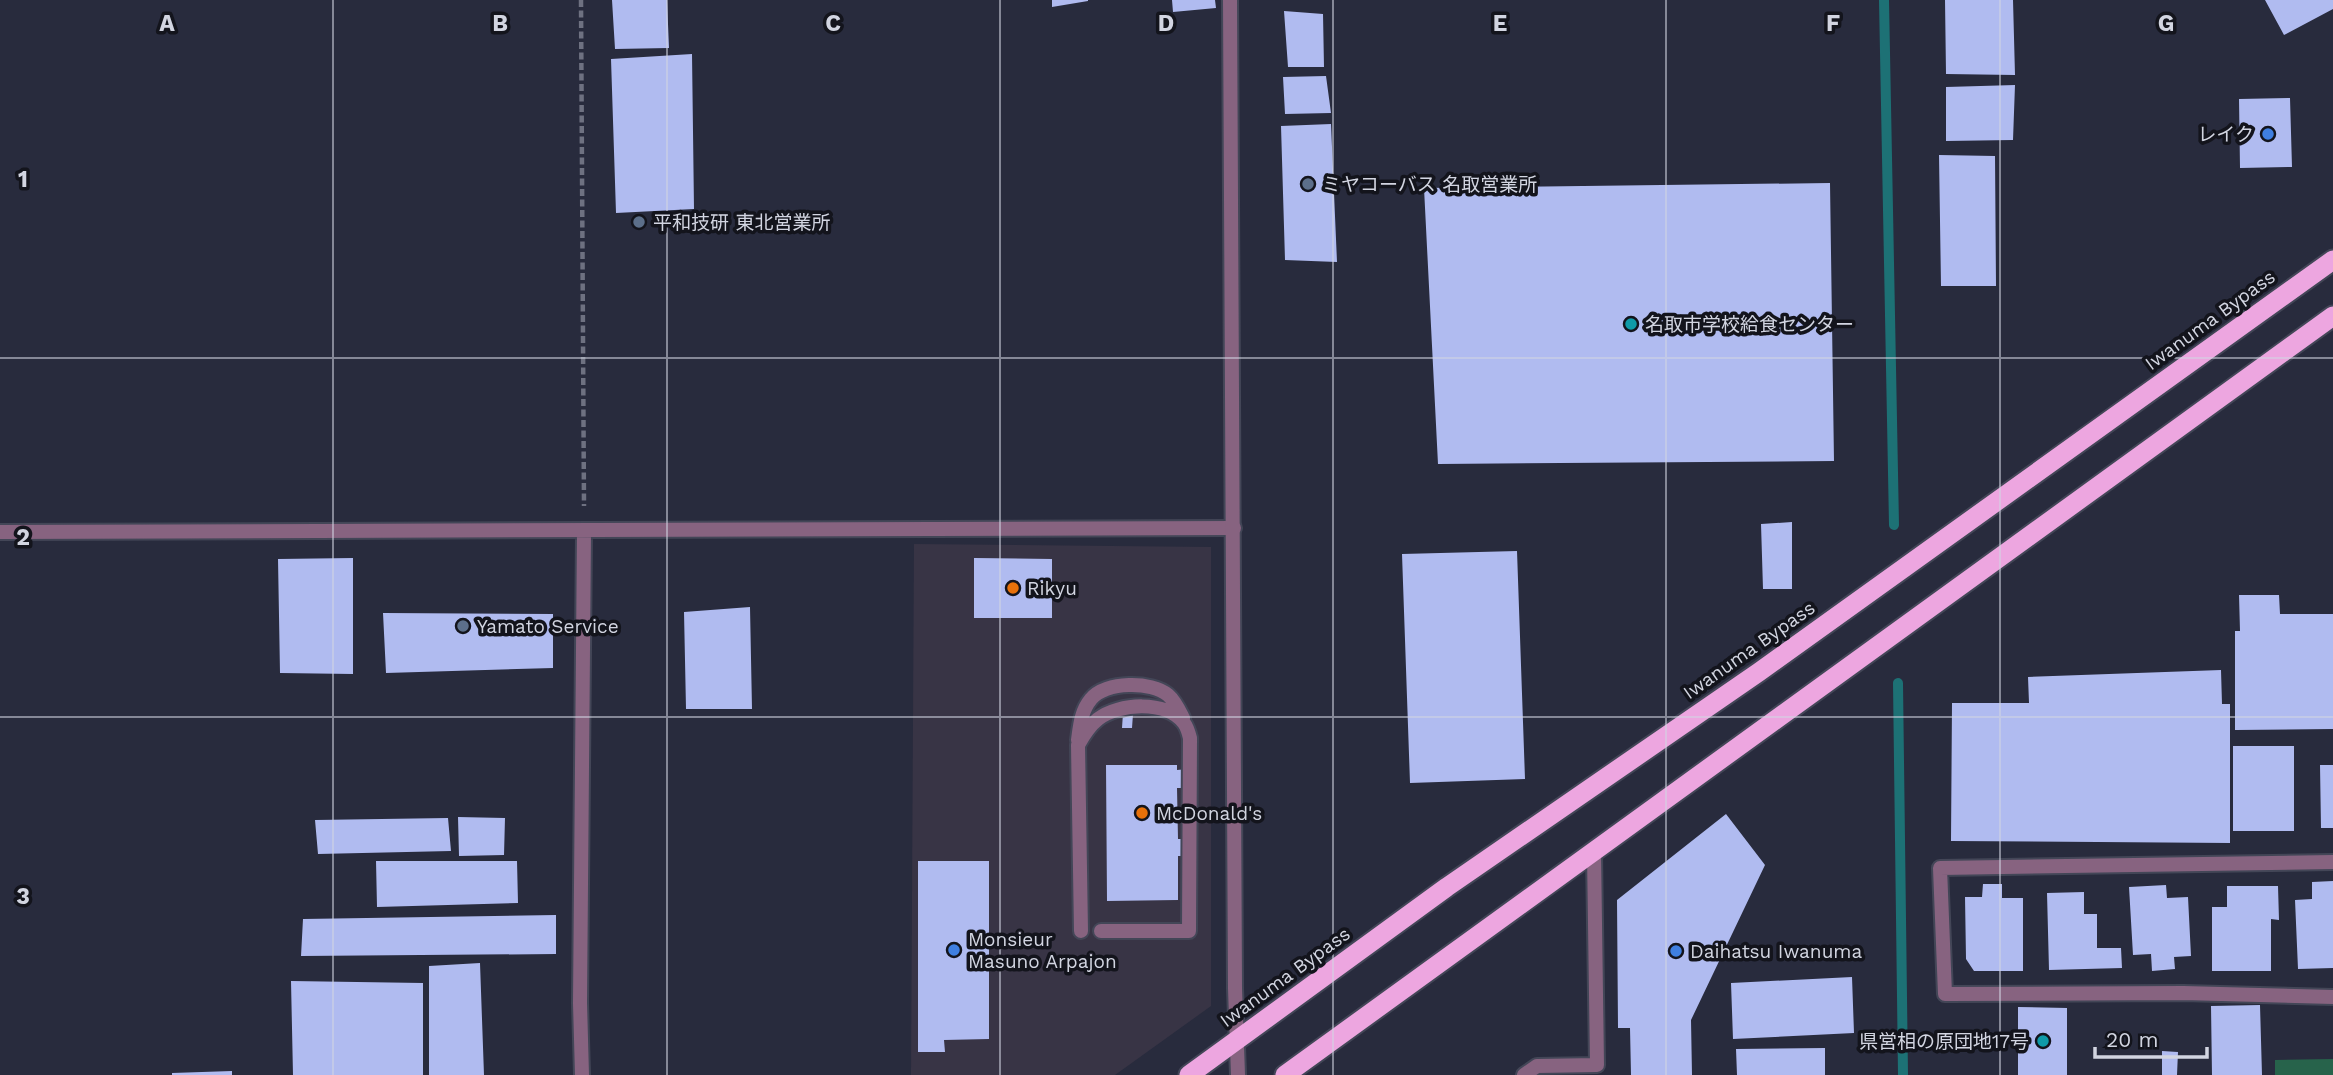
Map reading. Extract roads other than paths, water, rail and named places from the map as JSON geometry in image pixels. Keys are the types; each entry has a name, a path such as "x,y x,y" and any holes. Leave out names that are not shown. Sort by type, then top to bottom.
{"highway":[{"name":"Iwanuma Bypass","path":"1189,1075 1447,887 1759,672 2333,260"},
{"path":"1285,1075 2333,316"}],"street":[{"path":"1230,0 1235,988 1238,1075"},
{"path":"0,532 1234,528"},
{"path":"582,1075 580,1003 584,532"},
{"path":"1081,931 1078,745 1081,718 1092,696 1111,687 1153,687 1167,695 1179,708 1190,738 1189,931 1101,931"},
{"path":"1078,745 1086,731 1098,719 1116,709 1153,707 1169,712 1185,724"},
{"path":"1524,1075 1536,1066 1597,1065 1594,852"},
{"path":"2333,862 1940,868 1945,994 2183,993 2333,997"}],"waterway":[{"path":"1884,0 1894,525"},
{"path":"1898,683 1903,1075"}],"place":[{"name":"レイク","path":"2268,134"},
{"name":"ミヤコーバス 名取営業所","path":"1308,184"},
{"name":"平和技研 東北営業所","path":"639,222"},
{"name":"名取市学校給食センター","path":"1631,324"},
{"name":"Rikyu","path":"1013,588"},
{"name":"Yamato Service","path":"463,626"},
{"name":"McDonald's","path":"1142,813"},
{"name":"Monsieur Masuno Arpajon","path":"954,950"},
{"name":"Daihatsu Iwanuma","path":"1676,951"},
{"name":"県営相の原団地17号","path":"2043,1041"}]}
